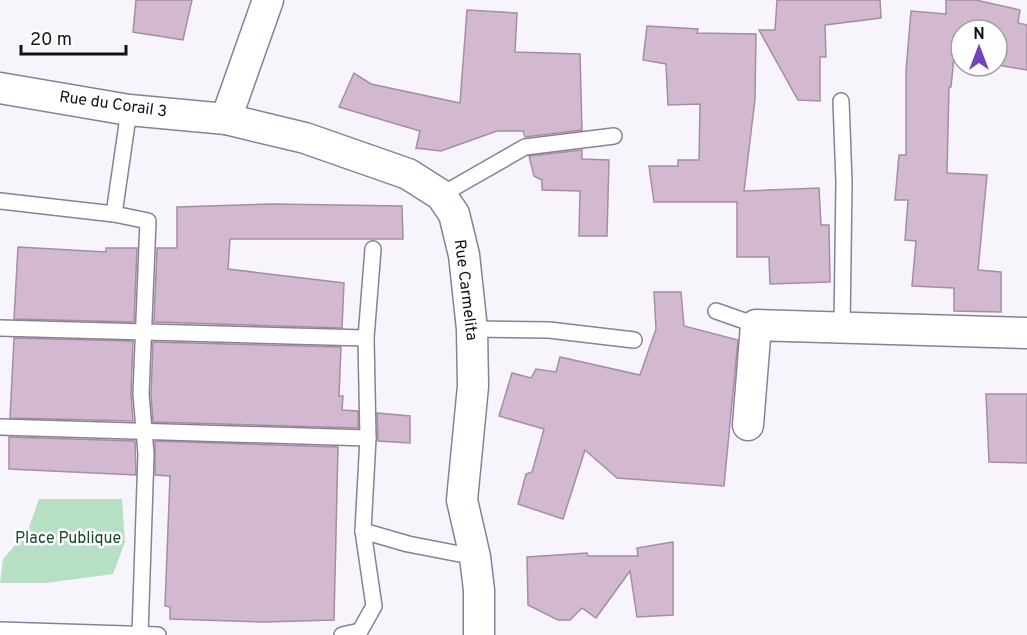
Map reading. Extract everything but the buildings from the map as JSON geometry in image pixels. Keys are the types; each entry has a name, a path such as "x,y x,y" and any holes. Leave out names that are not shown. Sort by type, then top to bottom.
{"street":[{"path":"226,119 268,0"},
{"name":"Rue du Corail 3","path":"0,88 129,110 226,119"},
{"name":"Rue Carmelita","path":"226,119 305,138 408,174 441,195 453,214 464,255 472,329 473,386 462,500 475,557 479,590 479,635"},
{"path":"748,425 756,325 1027,333"}],"lane":[{"path":"841,101 845,306 842,327"},
{"path":"114,214 129,110"},
{"path":"441,195 525,147 614,136"},
{"path":"0,201 114,214 148,221 141,394 146,430 140,634"},
{"path":"342,635 360,631 374,606 363,531 368,438 366,338 372,249"},
{"path":"716,311 756,325"},
{"path":"0,328 366,338"},
{"path":"472,329 549,330 634,340"},
{"path":"0,428 146,430 368,438"},
{"path":"363,531 408,544 475,557"},
{"path":"0,630 158,635"}],"green space":[{"name":"Place Publique","path":"39,499 122,499 125,542 113,574 46,583 0,583 3,559 28,530"}]}
